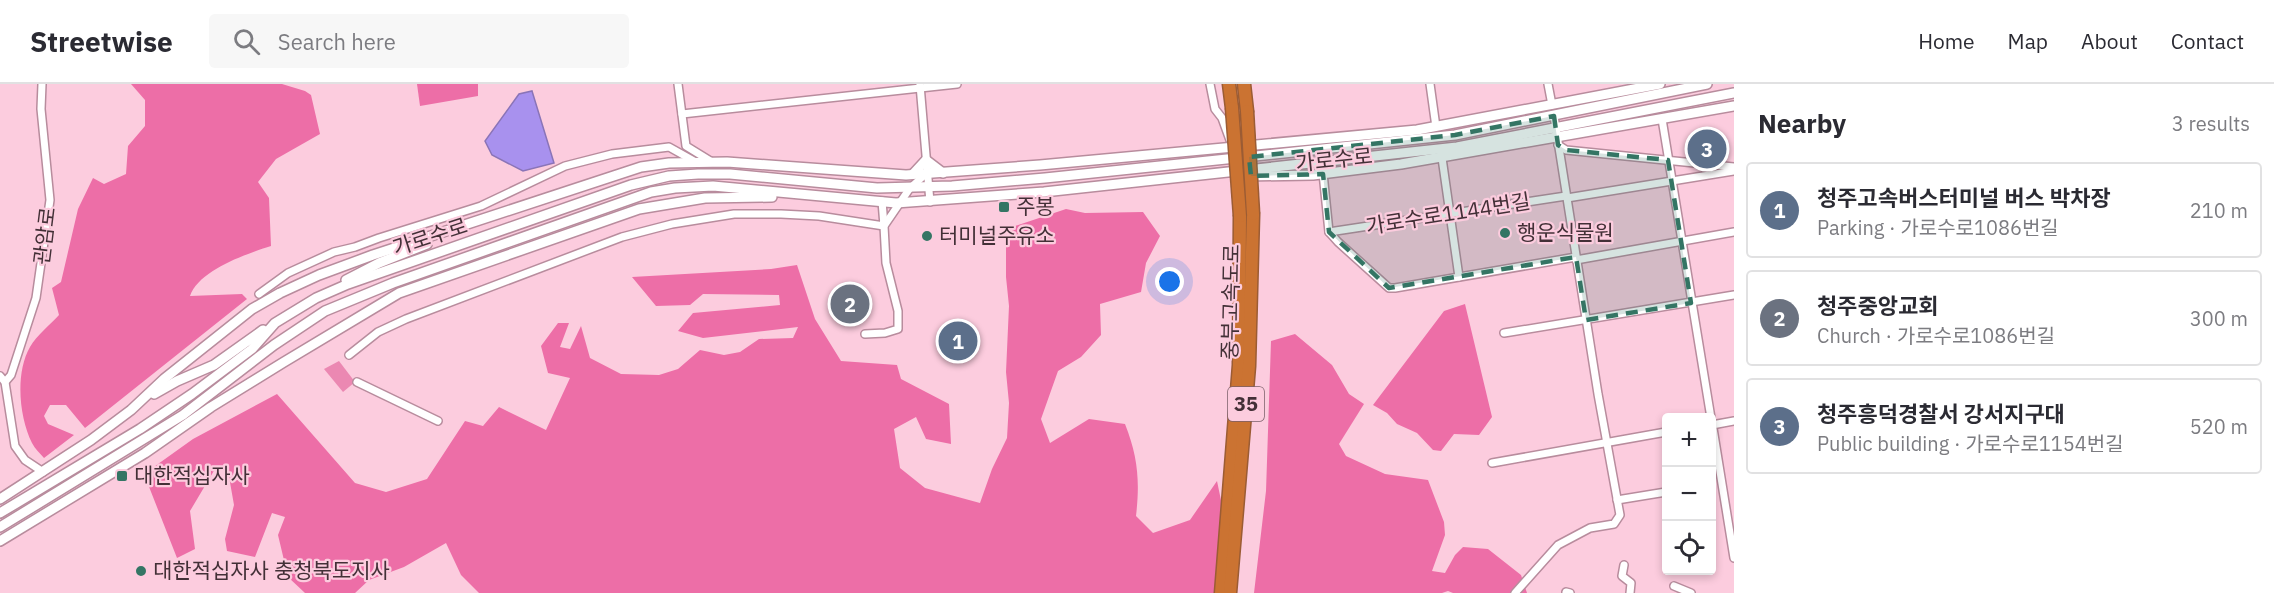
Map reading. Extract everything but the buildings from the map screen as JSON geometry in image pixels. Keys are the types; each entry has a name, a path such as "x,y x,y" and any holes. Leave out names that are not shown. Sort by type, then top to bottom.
{"highway":[{"name":"중부고속도로","path":"1221,593 1239,365 1240,216 1229,84"},
{"name":"중부고속도로","path":"1230,593 1250,366 1253,214 1244,84"}],"main road":[{"name":"가로수로","path":"0,499 43,472 131,410 164,379 252,309 280,293 362,259 641,167 694,161 913,174 943,173 1233,148 1436,127 1660,84"},
{"name":"가로수로","path":"0,513 140,429 212,380 252,349 275,322 316,298 348,284 631,185 669,176 730,174 877,188 929,187 1045,178 1418,140 1500,127 1707,84"},
{"name":"가로수로","path":"0,527 183,415 274,345 326,311 352,298 651,192 713,186 882,201 930,202 1044,192 1557,137 1734,93"},
{"path":"1177,177 1323,173 1442,158 1734,106"},
{"path":"913,174 926,160 943,173"},
{"name":"가로수로","path":"0,541 145,453 284,362 399,293 639,209 705,198 827,196"},
{"path":"316,298 378,263 447,236 469,224"},
{"path":"131,410 177,381 214,365 275,322"}],"street":[{"name":"관암로","path":"42,84 40,98 50,200 36,298 11,375 3,379 11,412 15,446 25,460 43,472"},
{"path":"678,84 686,146 712,162"},
{"path":"682,114 920,86 957,84"},
{"path":"1210,84 1215,109 1222,118 1233,148"},
{"path":"1430,84 1436,127"},
{"path":"1548,84 1552,105"},
{"path":"920,86 930,202"},
{"path":"1517,592 1558,545 1590,528 1614,524 1620,516 1554,116"},
{"path":"1662,119 1710,413"},
{"path":"1557,137 1566,150 1734,169"},
{"path":"259,294 288,273 334,252 481,206 565,166 612,154 669,147 694,161"},
{"path":"1442,158 1460,277"},
{"name":"가로수로1144번길","path":"1329,232 1671,181 1734,169"},
{"path":"884,226 910,188 927,173"},
{"path":"1323,173 1329,232 1338,243 1389,288 1734,232"},
{"path":"865,334 885,333 898,329 898,311 886,263 882,201"},
{"path":"349,355 378,332 406,318 622,237 672,224 734,214 802,214 884,226"},
{"path":"1504,333 1734,295"},
{"path":"357,382 438,421"},
{"path":"1716,423 1734,421"},
{"path":"1492,463 1662,433"},
{"path":"1716,448 1734,558"},
{"path":"1716,484 1722,483"},
{"path":"1617,500 1662,493"},
{"path":"1624,565 1622,576 1631,583 1630,593"},
{"path":"1674,586 1691,593"}],"highlighted area":[{"path":"1554,116 1558,145 1566,150 1668,160 1691,303 1586,320 1576,257 1389,288 1329,232 1323,174 1251,176 1249,157 1455,135"}],"shaded area":[{"path":"131,84 282,84 311,95 320,134 276,159 258,182 269,198 271,246 224,264 203,278 190,296 242,294 247,299 85,428 66,405 50,405 44,416 48,424 74,435 44,458 32,443 24,421 20,395 22,369 30,347 59,315 52,288 61,282 78,209 93,178 104,184 126,174 128,146 145,126 145,100"},
{"path":"417,84 478,84 478,96 420,106"},
{"path":"532,91 554,163 523,171 492,155 485,141 519,94"},
{"path":"1066,209 1085,213 1143,212 1160,236 1146,263 1141,292 1100,304 1101,335 1081,357 1058,371 1041,419 1050,443 1089,419 1125,424 1133,447 1137,469 1136,516 1153,533 1190,520 1217,481 1222,505 1215,593 479,593 461,575 446,543 404,567 369,580 355,593 305,593 288,577 278,535 285,517 272,513 255,557 227,551 225,539 234,505 228,471 215,469 190,511 195,549 177,558 144,474 193,439 277,394 355,483 386,492 427,479 465,421 483,426 499,407 546,430 570,378 548,373 541,346 558,323 569,323 560,347 570,349 581,326 590,358 621,374 659,375 678,369 700,350 724,355 740,352 759,339 793,338 798,327 703,338 678,331 693,313 780,305 779,295 703,294 690,305 656,306 632,277 771,269 797,265 815,319 841,361 897,365 901,379 949,404 951,444 926,439 916,417 894,429 900,468 925,488 980,503 992,469 1007,438 1009,403 1006,372 1009,306 1006,277 1006,229"},
{"path":"1465,304 1492,417 1479,435 1454,434 1441,451 1433,450 1417,433 1397,424 1387,413 1373,405 1444,311"},
{"path":"1295,334 1332,365 1349,394 1364,404 1339,444 1346,456 1385,474 1428,480 1444,522 1445,535 1432,571 1445,573 1455,555 1463,547 1488,549 1521,575 1527,593 1453,593 1448,591 1442,593 1254,593 1266,491 1271,341"},
{"path":"339,361 355,382 343,392 324,369"}],"place":[{"name":"청주흥덕경찰서 강서지구대","path":"1707,149"},
{"name":"주봉","path":"1004,207"},
{"name":"행운식물원","path":"1505,233"},
{"name":"터미널주유소","path":"927,236"},
{"name":"청주중앙교회","path":"850,304"},
{"name":"청주고속버스터미널 버스 박차장","path":"958,341"},
{"name":"대한적십자사","path":"122,476"},
{"name":"대한적십자사 충청북도지사","path":"141,571"}]}
